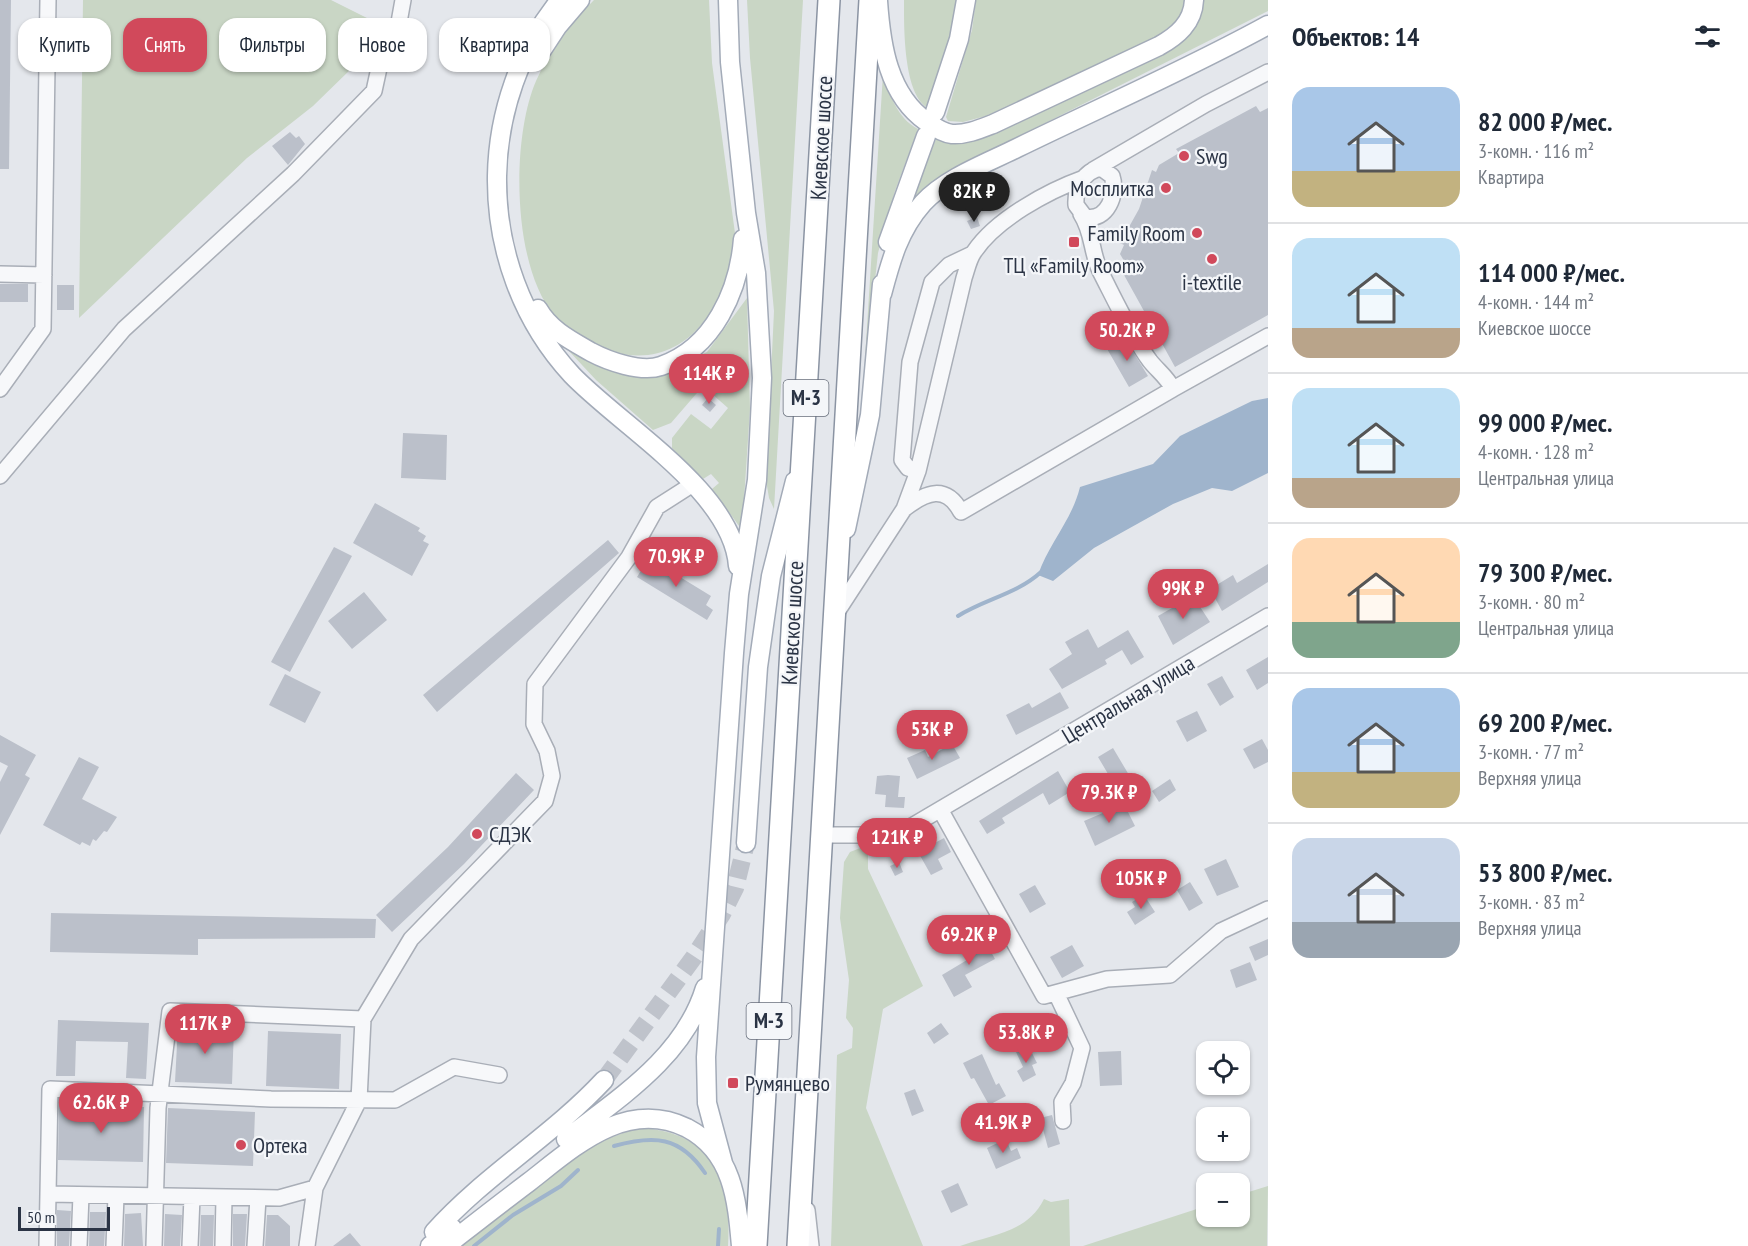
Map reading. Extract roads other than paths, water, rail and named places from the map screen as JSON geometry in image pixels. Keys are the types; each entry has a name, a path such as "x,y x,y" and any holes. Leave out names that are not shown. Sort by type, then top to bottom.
{"highway":[{"name":"Киевское шоссе","path":"756,1246 829,0"},
{"name":"Киевское шоссе","path":"798,1246 870,0"}],"main road":[{"path":"560,0 519,68 502,125 497,184 498,211 506,253 522,300 562,363 593,395 693,484 721,517 734,539 738,562 739,594"},
{"path":"580,0 557,27 538,55 519,96 511,134 507,176 510,227 521,278 544,321 565,338 597,355 632,366 659,367 685,354 710,330 732,293 742,258 746,213"},
{"path":"728,0 730,62 746,213 756,273 762,378 757,480 739,594 706,1057 707,1103 723,1163 734,1188 741,1246"},
{"path":"878,0 879,27 889,71 902,98 919,116 951,134 971,132 993,124 1159,46 1175,37 1187,23 1194,0"},
{"path":"935,112 959,39 966,0"},
{"path":"882,294 894,248 903,230 925,201 937,191 966,174 1092,111 1173,75 1268,25"},
{"path":"839,563 870,415 887,245 926,136"},
{"path":"746,843 758,667 770,587 802,450"},
{"path":"430,1246 594,1118 673,1049 694,1015 712,963"},
{"path":"422,1246 477,1189 556,1126 604,1080"},
{"path":"446,1246 584,1140 622,1122 648,1118 681,1125 705,1141 723,1163"}],"street":[{"path":"0,388 43,329 48,0"},
{"path":"0,476 124,329 293,174 374,91 379,68 396,39 403,0"},
{"path":"835,615 904,509 918,471 964,278 972,254 988,234 1005,220 1089,174 1139,142 1268,72"},
{"path":"1090,232 1110,203 1125,161 1139,142"},
{"path":"1114,187 1113,178 1107,170 1089,174 1076,199 1090,232 1092,249 1101,273 1151,361 1165,374 1173,389"},
{"path":"1081,214 1089,218 1102,213"},
{"path":"918,471 908,468 902,460 910,362 932,282 949,265 972,254"},
{"path":"0,274 44,275"},
{"path":"904,509 919,497 946,495 954,499 961,512 1268,336"},
{"path":"307,1246 315,1188 359,1100 363,1019 411,939 546,801 552,776 547,751 534,724 535,684 630,557 657,507 693,484"},
{"name":"Центральная улица","path":"820,835 884,833 912,826 1268,616"},
{"path":"941,810 1044,996 1107,979 1170,975 1221,931 1268,909"},
{"path":"1056,993 1082,1048 1073,1083 1062,1102 1063,1121"},
{"path":"154,1246 159,1094 170,1011 363,1019"},
{"path":"46,1246 50,1089 395,1100 454,1067 499,1075"},
{"path":"803,1170 811,1246"},
{"path":"48,1194 279,1198 315,1188"},
{"path":"79,1246 81,1195"},
{"path":"114,1246 116,1196"},
{"path":"190,1246 192,1197"},
{"path":"223,1246 224,1198"},
{"path":"255,1246 258,1198"}],"water":[{"path":"1268,398 1268,473 1232,491 1212,488 1173,504 1094,548 1053,581 1038,575 1072,510 1080,487 1153,464 1180,436 1252,401"}],"waterway":[{"path":"958,616 1022,586 1041,572"},
{"path":"614,1146 642,1140 676,1145 696,1161 705,1173"},
{"path":"474,1246 513,1215 561,1186 578,1170"},
{"path":"718,1246 719,1229"}],"tunnel":[{"path":"604,1080 694,957 722,914 735,888 746,843"}],"place":[{"name":"Swg","path":"1184,156"},
{"name":"Мосплитка","path":"1166,188"},
{"name":"Family Room","path":"1197,233"},
{"name":"ТЦ «Family Room»","path":"1074,242"},
{"name":"i-textile","path":"1212,259"},
{"name":"СДЭК","path":"477,834"},
{"name":"Румянцево","path":"733,1083"},
{"name":"Ортека","path":"241,1145"}]}
